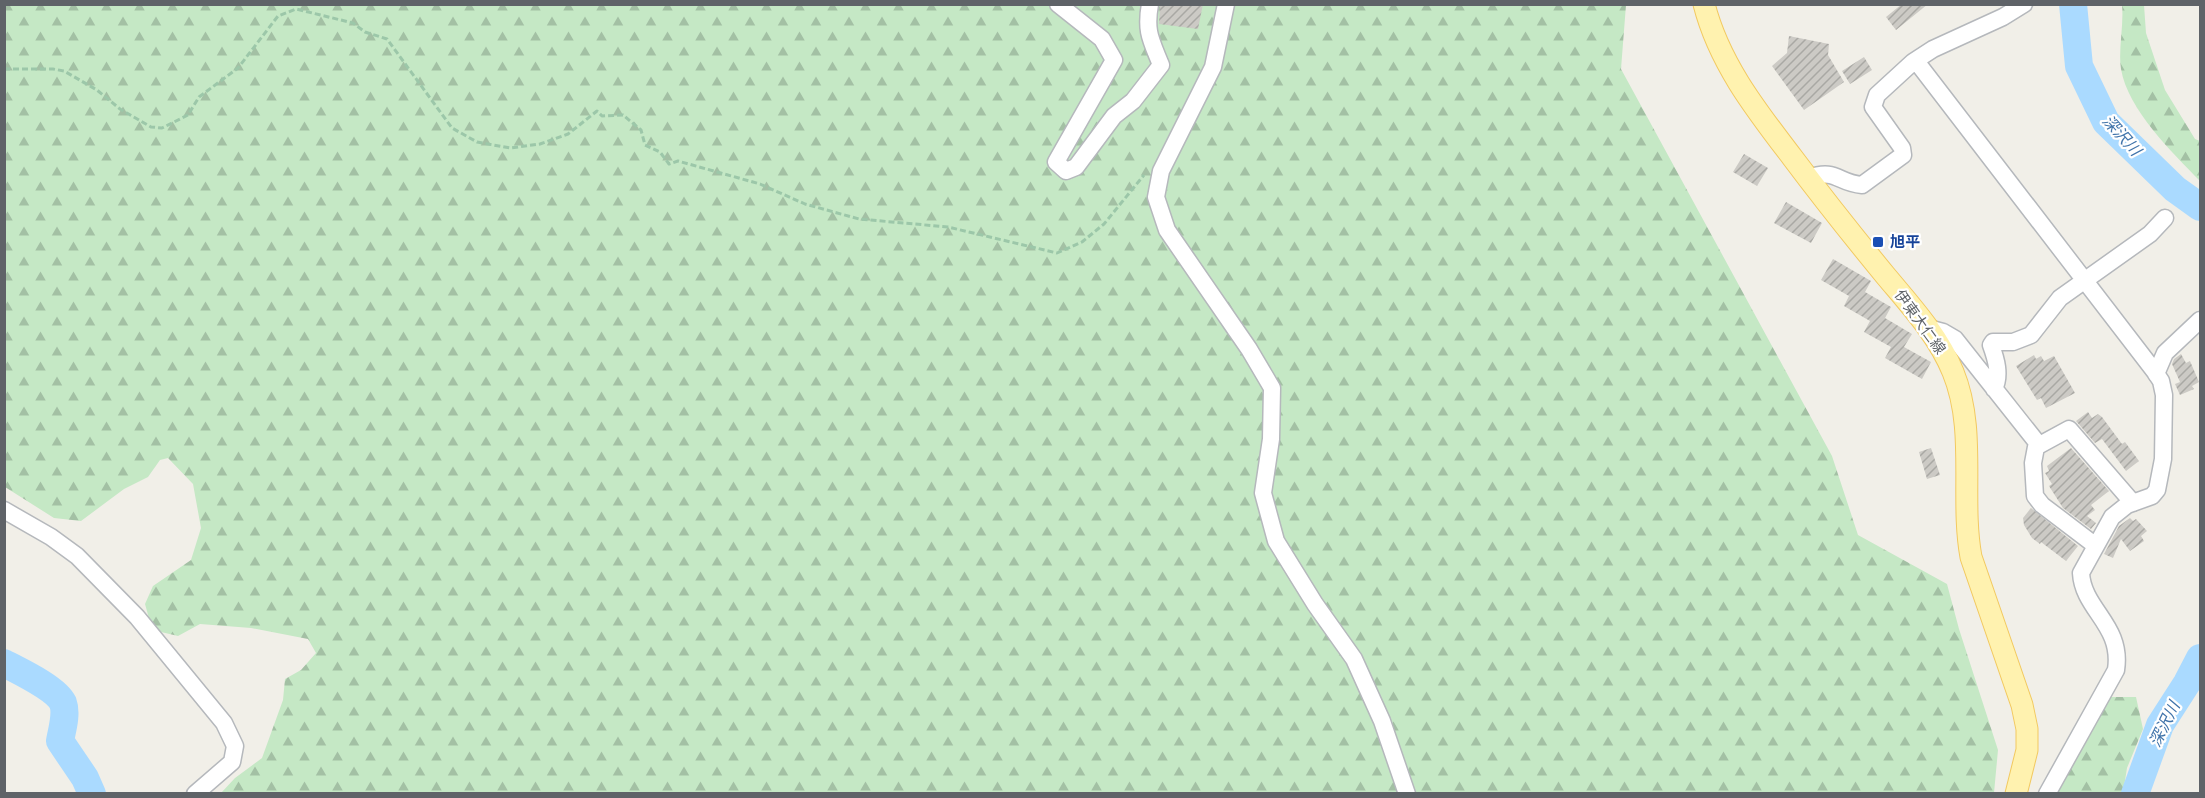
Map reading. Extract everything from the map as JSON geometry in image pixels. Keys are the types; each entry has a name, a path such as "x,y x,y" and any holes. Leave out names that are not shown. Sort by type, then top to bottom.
{"main road":[{"name":"伊東大仁線","path":"1704,4 1709,23 1731,73 1808,178 1928,328 1954,372 1965,425 1967,537 1971,557 2022,705 2027,729 2026,750 2016,794"}],"street":[{"path":"1058,4 1102,39 1114,60 1056,162 1066,171 1076,167 1114,116 1133,101 1161,65 1146,23 1150,4"},
{"path":"1226,4 1213,68 1161,171 1156,196 1167,230 1249,349 1272,388 1271,439 1263,493 1276,541 1315,604 1354,659 1382,721 1407,794"},
{"path":"1808,178 1821,173 1862,185 1903,155 1902,147 1876,112 1874,101 1877,95 1916,61 1953,38 2003,17 2024,4"},
{"path":"1916,61 2156,374 2161,381 2164,395 2163,459 2157,490 2152,496 2133,503 2112,517 2082,567 2081,580 2084,589 2115,643 2117,653 2115,670 2047,794"},
{"path":"1994,389 1998,381 1998,371 1991,345 1993,342 2013,342 2031,335 2060,298 2150,234 2165,218"},
{"path":"2156,374 2165,353 2200,320"},
{"path":"1928,328 1943,332 1955,339 2038,446"},
{"path":"2096,546 2042,505 2035,496 2034,449 2069,429 2133,503"},
{"path":"4,510 51,537 77,556 137,617 224,723 235,746 232,762 195,794"}],"path":[{"path":"4,69 64,71 97,90 120,109 151,127 162,128 188,115 199,97 238,68 278,16 296,9 353,22 365,32 387,39 452,128 477,142 510,148 540,144 568,134 597,111 603,116 623,115 641,130 645,145 660,152 669,164 678,161 760,184 805,204 858,219 948,227 1057,253 1082,242 1104,224 1148,170 1161,171"}],"green space":[{"path":"4,5 1626,5 1621,69 1832,456 1858,535 1947,584 1998,750 1994,793 221,793 235,778 262,758 283,700 285,679 301,670 316,653 308,639 251,628 200,624 178,636 161,632 150,622 145,604 153,586 191,560 201,528 193,484 168,458 160,460 148,477 124,489 81,521 54,518 5,487"},
{"path":"2122,5 2144,5 2146,33 2165,90 2195,139 2200,141 2200,181 2153,130 2132,100 2125,84 2120,62"},
{"path":"2108,697 2136,697 2143,729 2127,768 2123,793 2053,794"}],"building":[{"path":"1160,4 1203,4 1198,29 1159,24"},
{"path":"1902,4 1928,4 1896,30 1886,17"},
{"path":"1789,36 1829,44 1828,55 1844,82 1804,110 1772,66 1787,53"},
{"path":"1864,57 1872,70 1850,84 1842,71"},
{"path":"1744,154 1768,168 1757,186 1733,172"},
{"path":"1786,202 1822,223 1811,243 1774,223"},
{"path":"1833,259 1871,281 1865,292 1891,307 1885,318 1912,334 1904,347 1931,362 1922,379 1885,358 1891,347 1864,332 1870,321 1844,306 1849,296 1821,280"},
{"path":"2181,354 2186,363 2190,361 2199,382 2192,386 2194,389 2180,395 2175,384 2180,382 2172,364 2174,359"},
{"path":"2034,355 2036,359 2041,356 2044,361 2054,356 2075,393 2046,408 2041,398 2037,400 2016,366"},
{"path":"2088,412 2092,418 2098,414 2102,417 2122,444 2125,442 2139,461 2126,471 2102,439 2095,443 2076,421"},
{"path":"1931,448 1940,475 1927,479 1919,452"},
{"path":"2071,448 2109,491 2091,505 2095,510 2087,516 2096,523 2091,529 2063,508 2049,486 2052,484 2045,473 2049,471 2047,466"},
{"path":"2031,508 2078,546 2066,561 2032,538 2024,525 2023,518"},
{"path":"2130,518 2133,521 2136,519 2147,531 2141,536 2144,541 2130,551 2121,539 2113,558 2104,554 2119,526"}],"waterway":[{"name":"深沢川","path":"2073,4 2079,66 2106,122 2175,189 2200,207"},
{"name":"深沢川","path":"2135,794 2160,725 2200,658"},
{"path":"4,663 45,686 59,697 64,707 60,741 85,778 92,794"}],"place":[{"name":"旭平","path":"1878,242"}]}
